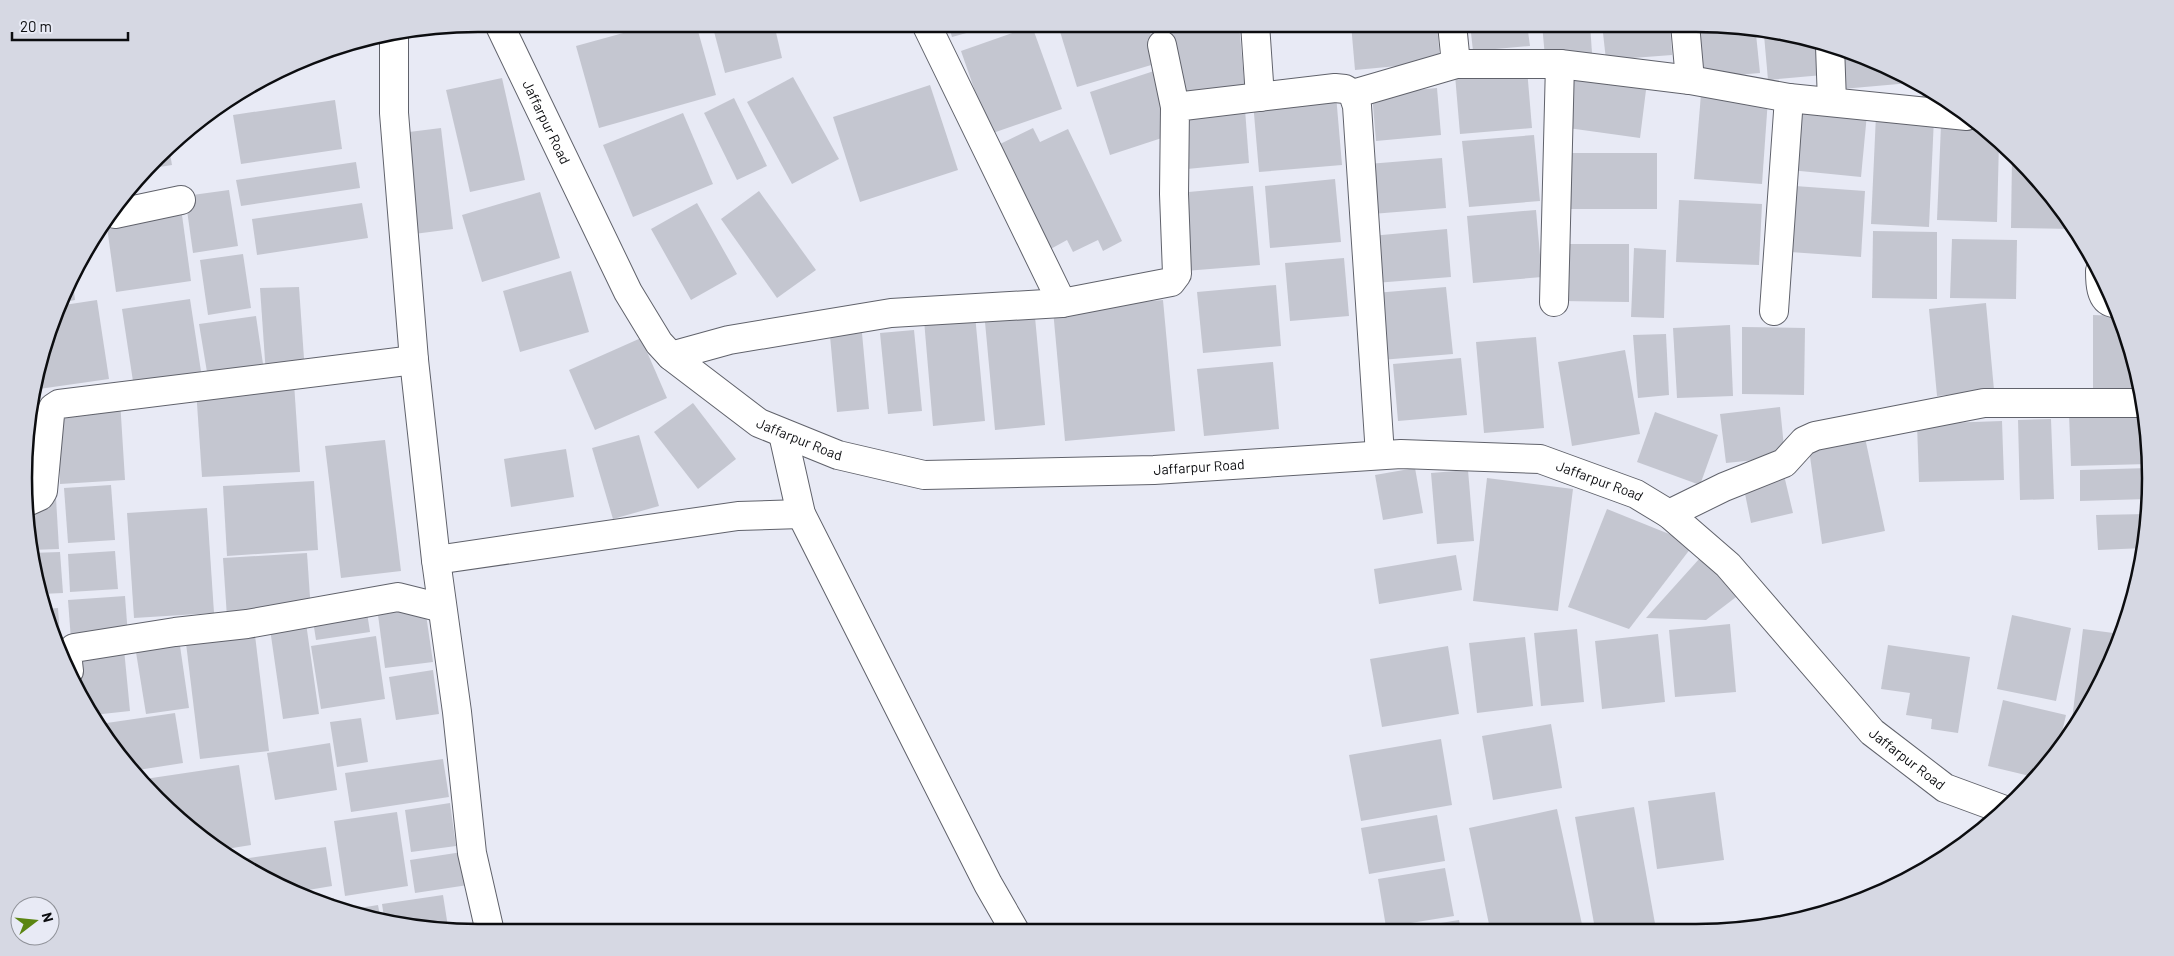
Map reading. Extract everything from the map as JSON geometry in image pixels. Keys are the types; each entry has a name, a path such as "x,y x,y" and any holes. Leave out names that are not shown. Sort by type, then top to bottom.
{"street":[{"name":"Jaffarpur Road","path":"503,32 628,292 659,342 671,356 759,423 838,456 924,475 1154,470 1401,454 1540,459 1636,494 1669,514 1728,565 1872,732 1945,788 1996,807"},
{"path":"930,32 1062,303"},
{"path":"1256,32 1260,97"},
{"path":"1453,32 1456,64"},
{"path":"1685,32 1690,80"},
{"path":"394,40 394,113 414,360 436,560 457,712 472,853 488,924"},
{"path":"671,356 729,340 891,313 1062,303 1171,282 1177,274 1174,194 1175,107 1162,46"},
{"path":"1830,54 1832,102"},
{"path":"1175,107 1335,88 1345,89 1354,94 1456,64 1560,64 1690,80 1789,98 1953,115"},
{"path":"1554,302 1560,64"},
{"path":"1354,94 1357,106 1380,455"},
{"path":"1774,311 1789,98"},
{"path":"121,213 182,200"},
{"path":"33,499 40,496 43,491 50,415 52,408 60,404 414,360"},
{"path":"1669,514 1724,487 1784,463 1804,441 1815,436 1984,403 2135,403"},
{"path":"783,434 801,514 965,841 1011,924"},
{"path":"436,560 738,516 801,514"},
{"path":"69,654 69,651 74,648 175,632 247,624 398,597 442,608"}],"building":[{"path":"627,32 698,32 716,95 599,128 576,46"},
{"path":"714,32 776,32 782,58 725,73"},
{"path":"950,32 970,32 952,37"},
{"path":"1015,32 1034,32 1062,109 990,134 961,51"},
{"path":"1060,32 1150,32 1158,63 1077,87"},
{"path":"1170,32 1240,32 1245,92 1176,99"},
{"path":"1352,32 1438,32 1440,62 1355,70"},
{"path":"1471,32 1528,32 1530,46 1473,51"},
{"path":"1543,32 1591,32 1592,53 1545,57"},
{"path":"1603,32 1671,32 1672,55 1606,60"},
{"path":"1696,32 1756,36 1760,73 1700,78"},
{"path":"1764,38 1821,51 1823,75 1768,80"},
{"path":"1842,57 1903,84 1842,89"},
{"path":"1527,69 1532,128 1460,134 1455,75"},
{"path":"1154,71 1174,134 1110,155 1090,92"},
{"path":"1575,72 1647,82 1640,138 1568,128"},
{"path":"793,77 839,159 792,184 747,102"},
{"path":"502,78 525,180 470,192 446,90"},
{"path":"930,85 958,170 860,202 833,117"},
{"path":"1437,88 1441,135 1376,141 1372,94"},
{"path":"1701,94 1768,99 1762,184 1694,179"},
{"path":"1922,94 1935,102 1923,103"},
{"path":"1336,95 1342,165 1259,172 1253,102"},
{"path":"734,98 767,166 737,180 704,113"},
{"path":"335,100 342,149 241,164 233,115"},
{"path":"1796,107 1867,114 1861,177 1790,170"},
{"path":"1245,109 1249,163 1187,169 1181,115"},
{"path":"683,113 713,184 633,217 603,145"},
{"path":"1876,115 1934,118 1929,227 1871,224"},
{"path":"1941,125 1968,126 1999,151 1997,222 1937,220"},
{"path":"441,128 453,229 414,234 401,133"},
{"path":"1033,128 1040,142 1068,129 1122,241 1103,251 1098,240 1073,252 1067,240 1047,251 996,146"},
{"path":"1534,135 1540,201 1469,207 1462,141"},
{"path":"1562,153 1657,153 1657,209 1562,209"},
{"path":"170,156 172,165 159,167"},
{"path":"1442,158 1446,208 1372,214 1368,164"},
{"path":"356,162 360,188 241,206 236,180"},
{"path":"2012,164 2031,184 2065,229 2011,228"},
{"path":"1335,179 1341,242 1270,248 1265,186"},
{"path":"1253,186 1260,265 1185,271 1178,193"},
{"path":"1795,186 1865,191 1861,257 1790,252"},
{"path":"229,190 238,246 193,253 185,196"},
{"path":"759,191 816,270 777,298 721,219"},
{"path":"540,192 560,258 482,282 462,215"},
{"path":"1679,200 1762,204 1759,265 1676,262"},
{"path":"362,203 368,238 257,255 252,219"},
{"path":"697,203 737,274 691,300 651,229"},
{"path":"1536,210 1542,277 1473,283 1467,216"},
{"path":"182,215 191,281 116,292 108,231 111,226"},
{"path":"1447,229 1451,277 1375,283 1371,236"},
{"path":"1873,231 1937,232 1937,299 1872,298"},
{"path":"1952,239 2017,240 2016,299 1950,298"},
{"path":"1561,244 1629,244 1629,302 1561,301"},
{"path":"1634,248 1666,250 1664,318 1631,317"},
{"path":"243,254 251,308 208,315 200,260"},
{"path":"1344,258 1349,316 1290,321 1285,263"},
{"path":"571,271 589,332 520,352 503,291"},
{"path":"1276,285 1281,346 1203,353 1197,292"},
{"path":"299,287 305,373 266,375 260,288"},
{"path":"1446,287 1453,354 1381,360 1375,293"},
{"path":"74,290 75,300 69,301"},
{"path":"190,299 202,378 134,388 122,309"},
{"path":"97,300 109,379 42,389 56,335 68,304"},
{"path":"1163,300 1175,431 1065,441 1053,310"},
{"path":"1986,303 1994,390 1937,396 1929,309"},
{"path":"975,315 985,421 933,426 924,320"},
{"path":"2093,315 2111,316 2133,392 2093,392"},
{"path":"256,316 263,364 207,372 199,324"},
{"path":"1035,317 1045,425 995,430 985,322"},
{"path":"1730,325 1733,396 1677,398 1673,328"},
{"path":"1742,327 1805,328 1804,395 1742,394"},
{"path":"914,330 922,411 888,414 880,333"},
{"path":"862,333 869,409 837,412 830,336"},
{"path":"1666,334 1669,395 1638,398 1633,335"},
{"path":"1536,337 1544,428 1484,433 1476,342"},
{"path":"641,338 667,398 595,430 569,370"},
{"path":"1625,350 1640,434 1572,446 1558,362"},
{"path":"1461,358 1467,415 1398,421 1393,364"},
{"path":"1273,362 1279,429 1204,436 1197,369"},
{"path":"294,383 300,472 202,477 196,389"},
{"path":"120,400 125,480 60,484 60,407"},
{"path":"693,403 736,459 698,489 654,432"},
{"path":"1780,407 1785,457 1726,463 1720,414"},
{"path":"1655,412 1718,435 1700,485 1637,462"},
{"path":"2137,412 2142,464 2071,466 2069,414"},
{"path":"2051,419 2054,499 2020,500 2018,420"},
{"path":"2002,421 2004,480 1919,482 1917,424"},
{"path":"1864,433 1885,531 1822,544 1809,449"},
{"path":"639,435 659,506 613,519 592,448"},
{"path":"385,440 401,571 341,578 325,446"},
{"path":"566,449 574,497 511,507 504,459"},
{"path":"1415,468 1423,513 1383,520 1375,475"},
{"path":"2142,468 2141,499 2080,501 2080,470"},
{"path":"1468,470 1474,541 1437,544 1431,473"},
{"path":"1783,471 1793,513 1751,523 1743,484"},
{"path":"1487,478 1573,489 1558,611 1473,601"},
{"path":"314,481 318,550 227,556 223,486"},
{"path":"111,485 115,540 68,543 64,488"},
{"path":"56,498 59,549 38,550 33,505"},
{"path":"207,508 214,613 134,618 127,513"},
{"path":"1607,509 1694,544 1629,629 1568,607"},
{"path":"2140,514 2136,548 2098,550 2096,515"},
{"path":"115,551 118,589 70,592 68,554"},
{"path":"60,552 63,593 48,594 39,553"},
{"path":"307,553 311,612 227,617 223,558"},
{"path":"1456,555 1462,590 1379,604 1374,569"},
{"path":"1700,558 1740,594 1706,620 1646,618"},
{"path":"125,596 128,636 71,640 68,600"},
{"path":"366,606 370,632 316,640 312,614"},
{"path":"52,608 58,608 59,630 56,621"},
{"path":"425,608 433,662 385,668 378,615"},
{"path":"2012,615 2071,628 2056,701 1997,689"},
{"path":"305,616 319,714 283,719 269,622"},
{"path":"1730,624 1736,692 1675,697 1669,630"},
{"path":"254,627 269,751 200,759 185,635"},
{"path":"1577,629 1584,702 1541,706 1534,633"},
{"path":"2083,629 2114,633 2096,675 2072,716"},
{"path":"1658,634 1665,702 1602,709 1595,641"},
{"path":"376,636 385,699 321,709 311,646"},
{"path":"1525,637 1533,706 1477,713 1469,643"},
{"path":"179,639 189,708 146,714 135,646"},
{"path":"1888,645 1970,657 1958,733 1931,729 1932,719 1906,715 1910,693 1881,689"},
{"path":"1448,646 1459,714 1382,727 1370,659"},
{"path":"124,649 130,711 100,714 78,675 74,667 73,653"},
{"path":"433,670 439,714 396,720 389,677"},
{"path":"2003,700 2066,715 2062,731 2028,775 1988,766"},
{"path":"175,713 183,763 141,770 106,723"},
{"path":"361,718 368,762 337,767 330,722"},
{"path":"1551,724 1562,788 1493,800 1482,736"},
{"path":"1441,739 1452,805 1361,821 1349,755"},
{"path":"330,743 337,790 275,800 267,753"},
{"path":"443,759 449,797 351,812 345,773"},
{"path":"239,765 251,845 230,848 184,813 149,778"},
{"path":"1715,792 1724,860 1657,869 1648,801"},
{"path":"450,803 456,846 411,852 405,810"},
{"path":"1634,807 1655,924 1594,924 1575,817"},
{"path":"1557,809 1582,924 1489,924 1469,828"},
{"path":"397,812 408,886 345,896 334,821"},
{"path":"1437,815 1445,861 1369,874 1361,828"},
{"path":"326,847 332,886 308,890 281,878 246,858"},
{"path":"462,852 468,885 415,893 410,860"},
{"path":"1445,868 1454,916 1405,924 1386,924 1378,879"},
{"path":"443,895 447,923 383,913 382,904"},
{"path":"378,905 379,912 363,908"},
{"path":"1459,920 1460,924 1434,924"}]}
